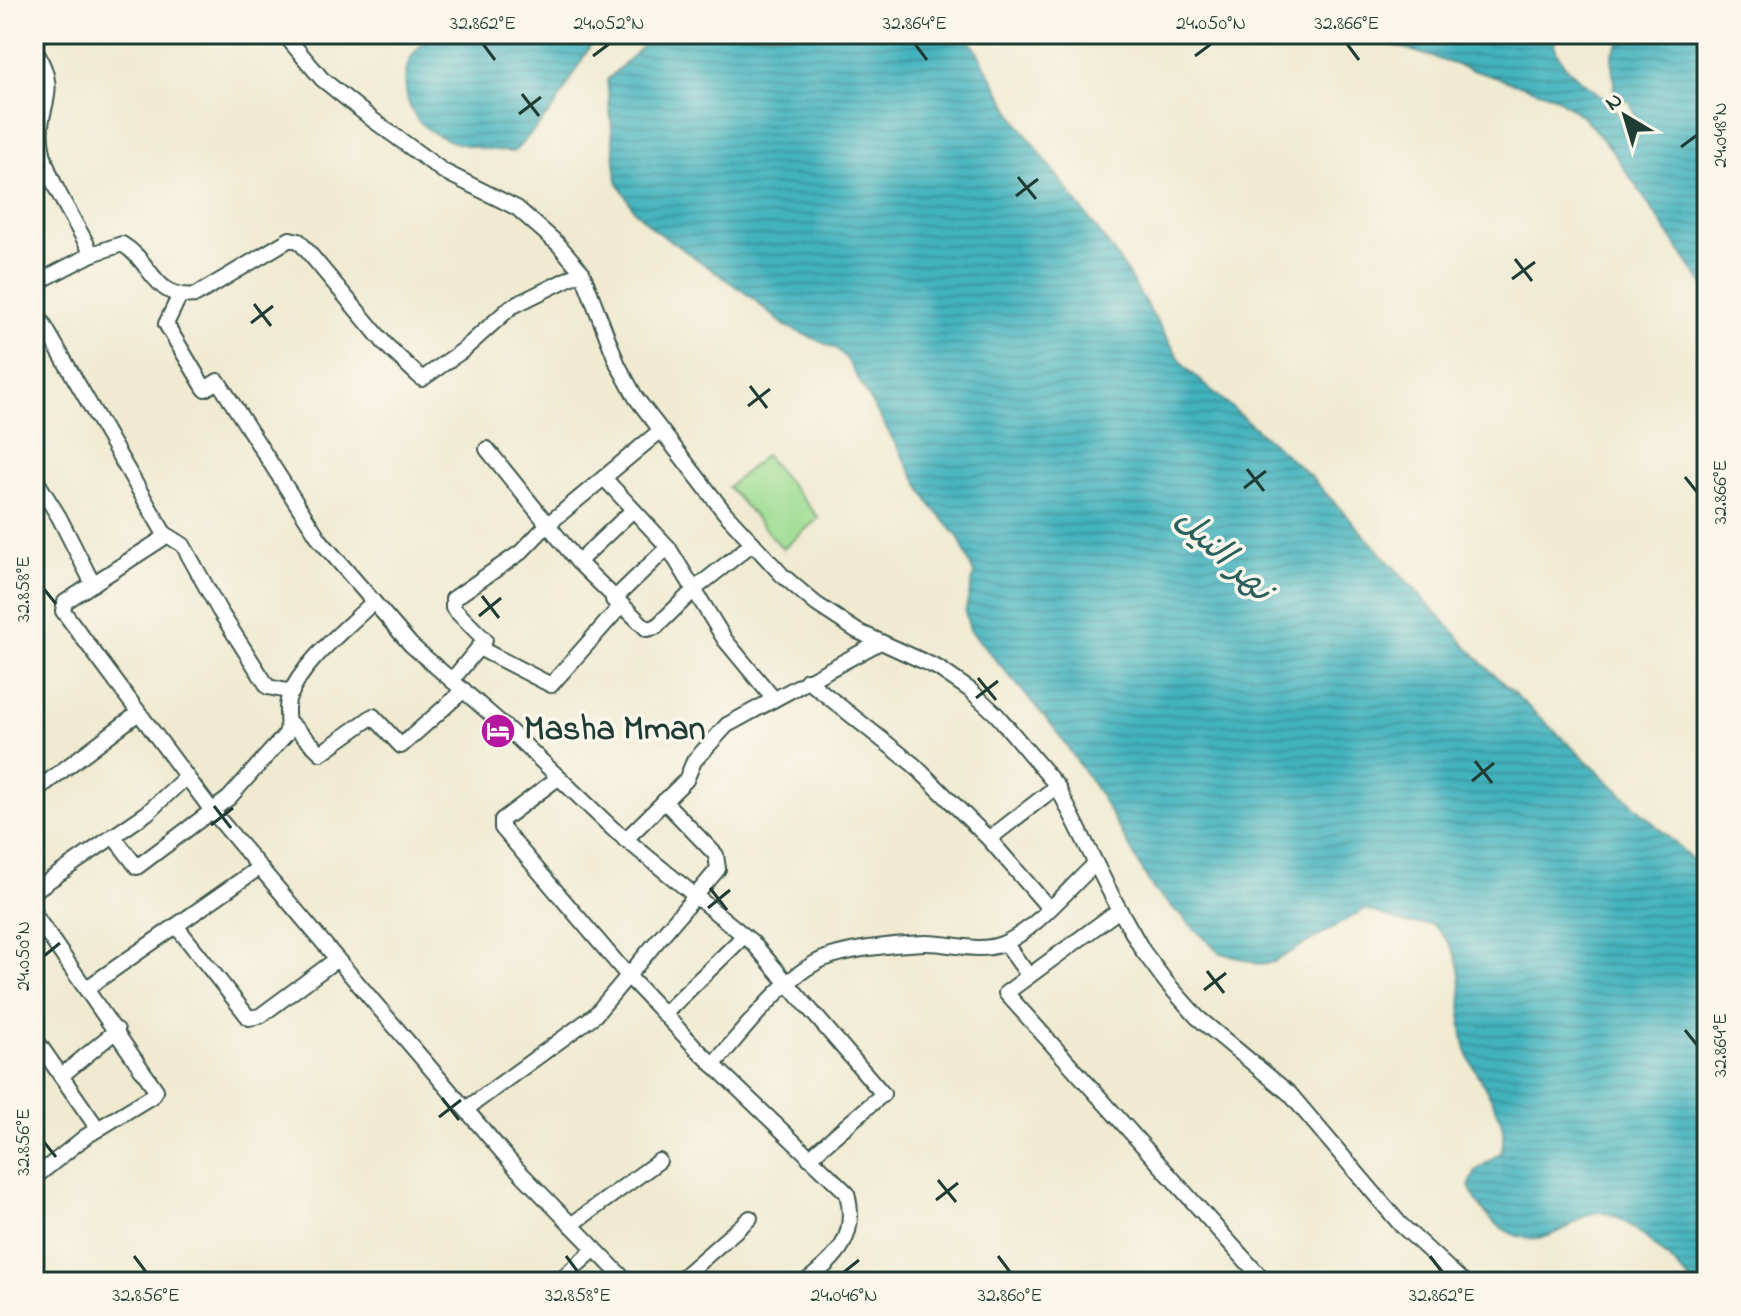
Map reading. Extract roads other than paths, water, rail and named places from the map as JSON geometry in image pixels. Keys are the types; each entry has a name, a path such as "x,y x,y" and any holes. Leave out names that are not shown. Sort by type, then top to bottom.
{"street":[{"path":"284,34 322,79 373,120 443,171 517,208 558,244 582,272 618,365 660,431 753,543 816,604 880,642 938,668 970,690 1030,751 1057,786 1094,865 1143,951 1189,1009 1290,1094 1400,1224 1463,1282"},
{"path":"34,48 48,71 50,86 41,137 45,160 92,254"},
{"path":"34,284 92,254 122,244 159,283 179,297 196,295 282,242 290,239 299,241 386,345 414,375 422,379 462,351 511,307 582,272"},
{"path":"179,297 166,324 205,389 218,381 320,540 372,603 421,655 464,690 625,840 744,936 883,1094 809,1158"},
{"path":"34,308 164,533 183,545 268,687 292,692"},
{"path":"452,680 485,640 453,608 453,599 512,559 547,525 660,431"},
{"path":"487,449 578,562 617,603 651,629 753,543"},
{"path":"34,477 59,517 93,584"},
{"path":"604,478 668,547 696,588 725,640 773,698"},
{"path":"578,562 633,510"},
{"path":"164,533 162,539 65,602 63,611 213,812 515,1167 627,1282"},
{"path":"479,648 551,685 617,603 668,547"},
{"path":"372,603 323,650 292,692 287,711 290,723 321,753 373,716 401,746 464,690"},
{"path":"625,840 686,780 694,761 727,725 880,642"},
{"path":"807,680 914,765 989,839 1048,907"},
{"path":"34,792 137,714"},
{"path":"113,836 137,867 213,812 278,746 290,723"},
{"path":"34,891 113,836 186,777"},
{"path":"558,778 500,824 629,977 713,1065 847,1193 852,1214 841,1249 805,1282"},
{"path":"989,839 1057,786"},
{"path":"466,1109 587,1022 629,977 718,869 719,861 664,801"},
{"path":"713,1065 788,985 814,963 838,955 919,943 971,949 1005,943 1094,865"},
{"path":"87,988 260,867"},
{"path":"1119,910 1006,993 1265,1282"},
{"path":"34,914 156,1090 152,1096 98,1129 34,1178"},
{"path":"177,927 249,1018 260,1016 337,959"},
{"path":"664,1014 744,936"},
{"path":"1005,943 1029,976"},
{"path":"61,1076 117,1030"},
{"path":"34,1037 98,1129"},
{"path":"571,1225 659,1161"},
{"path":"677,1282 750,1218"},
{"path":"558,1282 595,1249"}],"water":[{"path":"432,34 597,34 555,107 514,152 446,140 420,122 411,108 406,91 406,73 414,53"},
{"name":"نهر النيل","path":"649,34 967,34 1018,123 1116,255 1185,367 1309,475 1488,669 1707,873 1707,1282 1692,1282 1635,1229 1609,1214 1594,1213 1545,1237 1531,1238 1505,1230 1484,1211 1469,1186 1476,1171 1501,1152 1502,1125 1466,1050 1462,1033 1460,970 1455,955 1432,924 1407,924 1365,909 1274,962 1258,964 1219,952 1153,889 1100,795 1055,729 970,630 965,613 974,574 959,538 930,504 846,358 837,349 785,326 750,296 655,230 634,210 617,181 607,80 647,42"},
{"path":"1360,34 1560,34 1554,43 1558,56 1574,75 1613,107 1627,141 1634,137 1637,124 1630,101 1617,99 1613,93 1612,61 1614,51 1626,34 1707,34 1707,290 1608,145 1585,119 1554,96"}],"place":[{"name":"Masha Mman","path":"498,731"}]}
